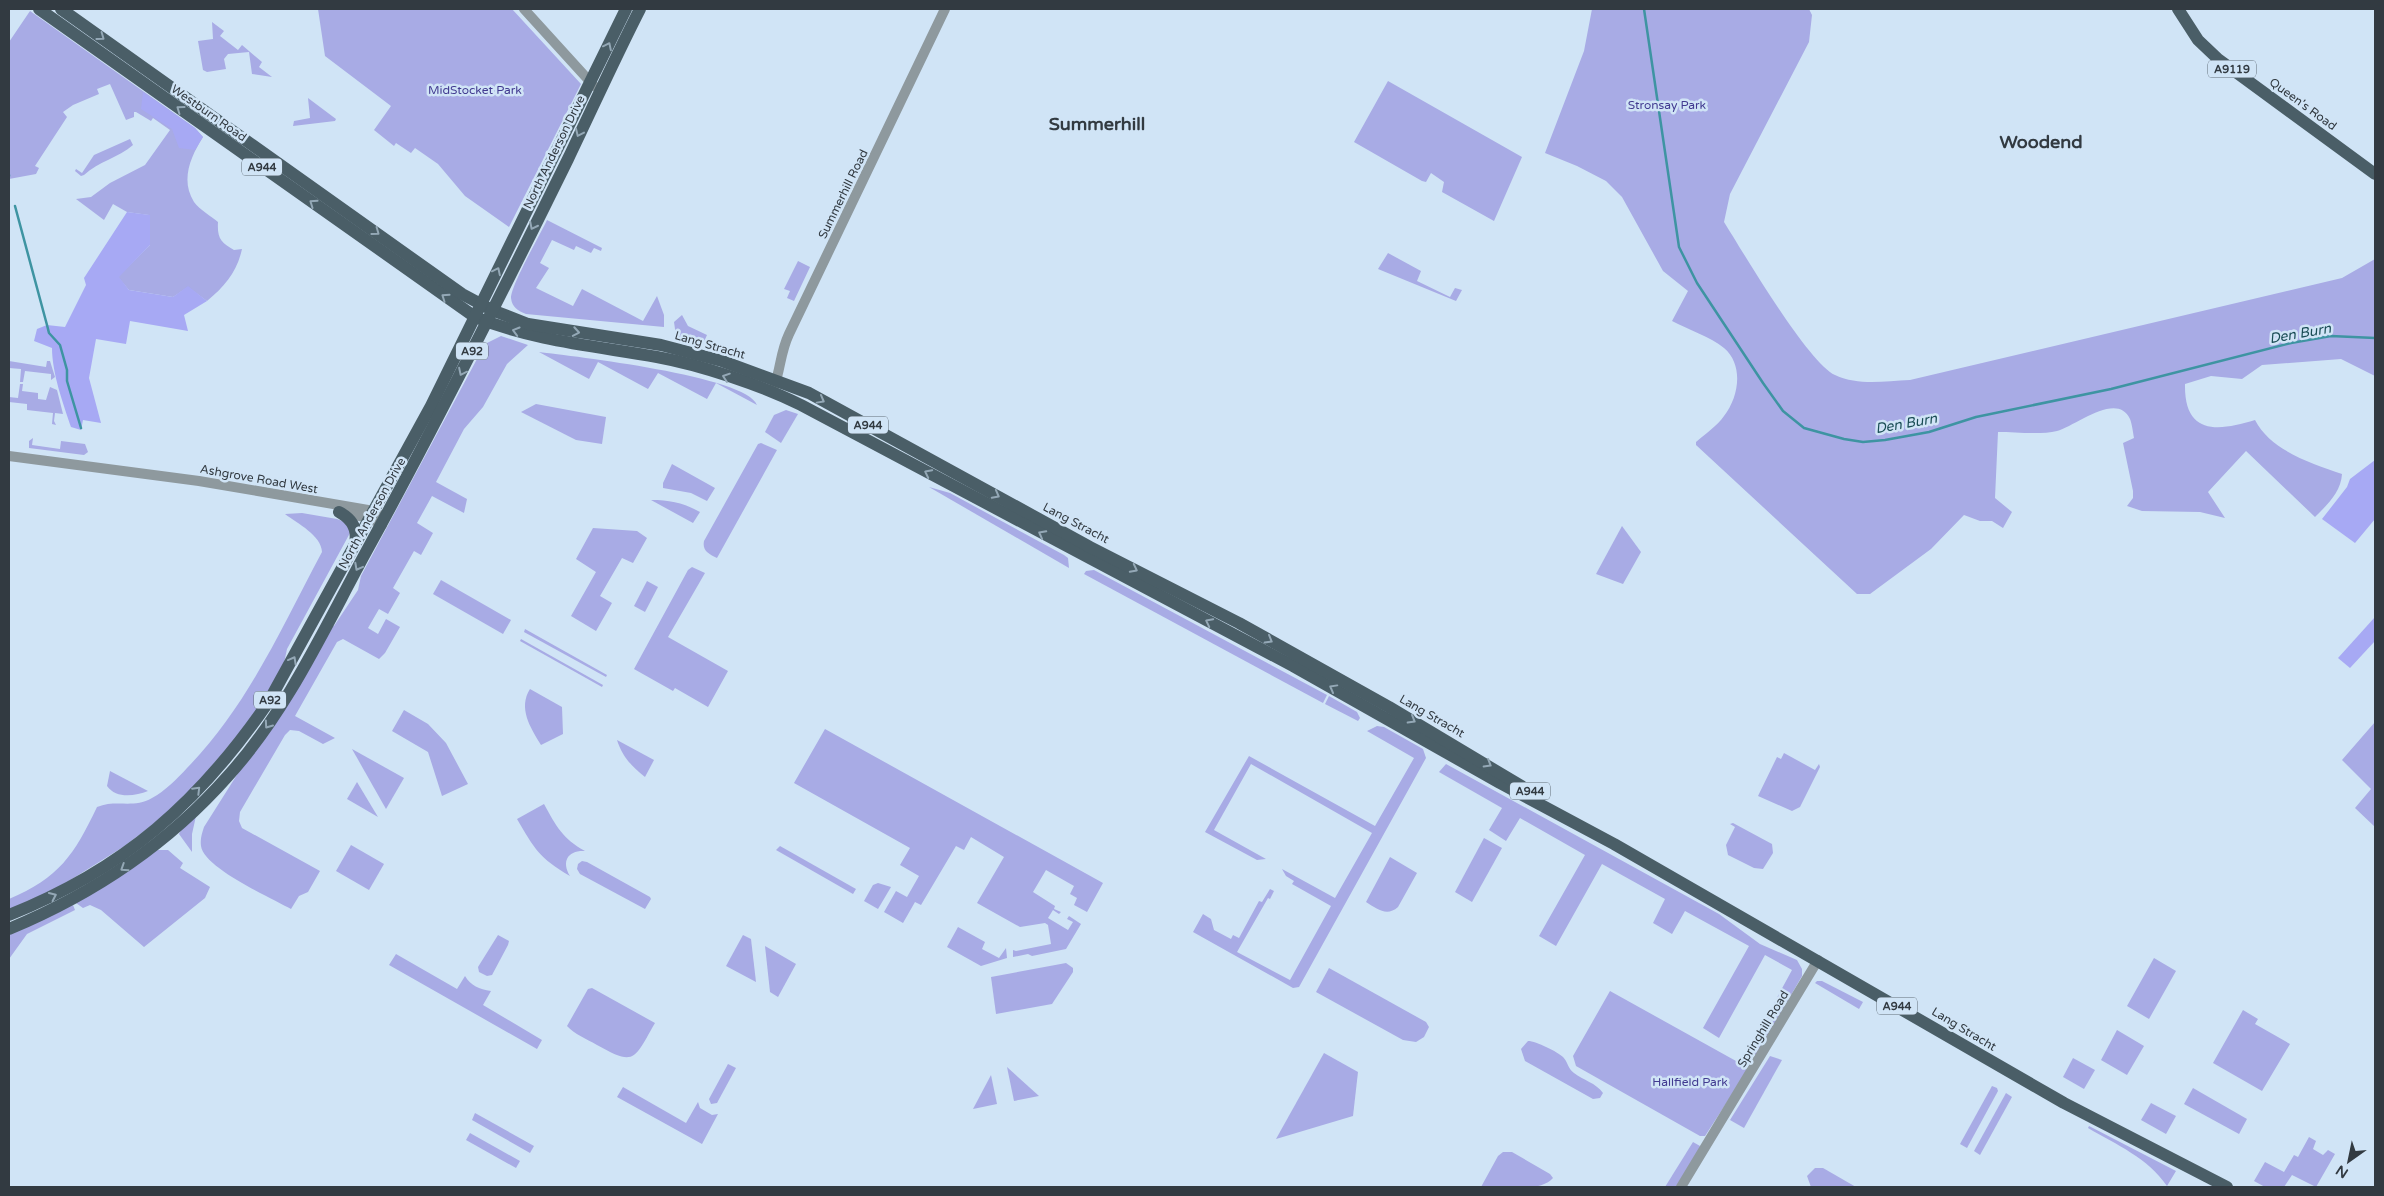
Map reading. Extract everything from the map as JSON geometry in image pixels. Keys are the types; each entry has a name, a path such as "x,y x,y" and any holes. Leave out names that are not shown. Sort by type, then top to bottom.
{"main road":[{"name":"Westburn Road","path":"39,9 484,313"},
{"name":"Westburn Road","path":"61,9 462,294 484,313"},
{"name":"North Anderson Drive","path":"595,87 626,9"},
{"name":"North Anderson Drive","path":"9,915 77,885 126,853 155,830 215,772 243,739 269,701 484,313 595,87 640,9"},
{"name":"Queen's Road","path":"2178,9 2198,40 2218,59 2375,174"},
{"name":"North Anderson Drive","path":"9,929 72,900 136,860 182,823 228,777 277,712 383,521 454,387 484,313"},
{"name":"Lang Stracht","path":"484,313 542,338 658,358 774,386 801,405 1110,571 1252,644 1500,783 1614,844 2064,1102 2227,1187"},
{"path":"339,512 351,520 356,533 350,555"}],"street":[{"path":"524,9 595,87"},
{"name":"Summerhill Road","path":"774,386 780,368 781,350 945,9"},
{"name":"Ashgrove Road West","path":"9,456 199,481 372,515 383,521"},
{"name":"Ashgrove Road West","path":"127,472 224,492 339,512 372,515"},
{"name":"Springhill Road","path":"1681,1187 1818,960"}],"green space":[{"name":"MidStocket Park","path":"318,9 512,9 581,84 509,227 465,196 438,164 415,148 411,153 396,143 394,146 374,130 391,106 325,56"},
{"name":"Stronsay Park","path":"1592,9 1809,9 1812,15 1809,42 1730,194 1724,222 1760,280 1809,350 1823,366 1835,375 1853,381 1910,380 2342,278 2375,259 2375,376 2341,359 2262,365 2242,379 2211,376 2185,384 2186,401 2190,413 2197,421 2206,426 2217,427 2242,424 2255,420 2262,431 2281,448 2305,460 2342,474 2339,486 2333,497 2315,517 2246,451 2208,492 2225,518 2200,512 2142,511 2127,506 2133,498 2133,491 2123,443 2134,438 2132,426 2130,419 2124,411 2116,408 2106,409 2057,431 2036,433 1998,432 1995,498 2012,512 2003,528 1992,521 1980,521 1964,515 1931,549 1870,594 1857,594 1696,445 1696,442 1721,420 1733,400 1737,381 1735,363 1724,348 1712,340 1672,321 1688,291 1663,271 1622,197 1606,181 1577,166 1545,153 1584,51"},
{"path":"30,11 195,128 203,137 189,168 188,185 190,194 196,205 218,222 219,236 223,242 234,250 242,249 237,265 229,278 207,301 188,287 173,297 129,290 118,277 150,245 149,215 127,212 113,204 104,220 76,199 91,197 110,183 145,165 170,130 153,118 151,121 136,112 134,112 134,117 126,120 110,84 97,89 99,94 73,105 63,112 67,117 35,166 39,168 36,174 9,179 9,42"},
{"path":"212,22 224,31 220,36 238,50 242,45 262,62 259,67 272,77 252,74 249,52 228,54 224,59 226,69 207,72 203,70 198,41 213,39"},
{"path":"1388,81 1522,157 1494,221 1442,192 1444,182 1431,173 1426,182 1422,181 1354,142"},
{"path":"308,98 336,119 335,121 293,126 294,121 310,118"},
{"path":"130,139 133,145 84,175 81,176 75,171 76,169 82,173 94,155"},
{"path":"547,220 602,248 601,251 594,248 591,253 576,246 574,250 552,240 540,263 549,268 536,288 573,306 582,289 643,321 657,296 664,315 664,327 520,312 513,304 512,292"},
{"path":"1388,253 1421,271 1417,281 1450,297 1455,288 1462,290 1456,301 1378,269"},
{"path":"798,261 810,267 794,301 787,298 790,291 784,289"},
{"path":"682,315 688,326 707,335 703,344 676,336 674,322"},
{"path":"501,336 528,345 507,364 483,407 464,429 436,482 467,499 464,513 432,496 417,523 433,533 421,555 414,551 393,588 400,593 388,614 379,609 368,628 378,634 386,619 400,627 385,653 379,659 343,639 337,642 295,716 335,738 323,744 299,731 290,730 285,735 240,812 239,821 242,828 320,871 308,892 299,896 291,909 240,882 214,864 205,855 201,846 204,827 331,626 334,626 358,590 361,576 485,344"},
{"path":"539,352 657,369 716,383 707,399 658,373 648,389 598,362 589,379"},
{"path":"9,361 46,367 47,361 50,361 55,377 51,380 51,374 25,371 23,382 20,382 21,369 9,368"},
{"path":"716,383 746,395 757,405"},
{"path":"20,384 23,384 22,391 38,393 38,399 46,400 50,387 57,390 63,414 55,413 54,421 56,425 52,424 53,413 27,410 27,404 9,402 9,397 18,398"},
{"path":"536,404 606,417 602,444 576,440 521,412"},
{"path":"786,410 798,414 781,443 765,432 774,415"},
{"path":"33,438 32,445 60,449 61,441 85,444 88,452 84,455 29,448 29,441"},
{"path":"761,443 777,450 717,558 705,550 704,541 758,444"},
{"path":"672,464 715,488 707,501 691,493 663,488 663,483"},
{"path":"929,487 950,493 1064,555 1068,558 1069,568"},
{"path":"651,500 677,503 700,512 693,523"},
{"path":"302,513 337,519 347,523 350,533 287,649 283,668 272,689 216,764 159,820 123,847 64,884 9,911 9,899 41,883 63,863 81,839 97,807 111,804 138,803 157,795 183,772 228,719 246,693 278,637 322,552 318,540 285,514"},
{"path":"1622,526 1641,552 1623,584 1596,574"},
{"path":"593,528 637,531 647,538 633,563 622,558 600,596 612,603 596,631 571,616 596,572 576,559"},
{"path":"692,567 705,573 668,637 728,671 708,707 675,688 673,691 634,669 688,570"},
{"path":"1094,570 1327,695 1323,703 1084,574 1086,571"},
{"path":"441,580 511,620 503,634 433,594"},
{"path":"647,581 658,587 645,612 634,606"},
{"path":"525,629 607,675 606,677 524,632"},
{"path":"521,639 603,685 602,687 520,641"},
{"path":"530,689 562,707 563,734 541,745 525,710 525,703"},
{"path":"1329,696 1357,712 1360,718 1358,721 1325,704"},
{"path":"404,710 428,724 446,743 468,784 442,796 428,752 392,731"},
{"path":"2375,722 2375,827 2355,808 2371,789 2342,760"},
{"path":"1377,726 1384,727 1423,749 1426,758 1299,987 1293,988 1193,932 1203,914 1211,919 1214,930 1231,939 1233,935 1239,938 1259,901 1262,902 1270,889 1274,891 1270,899 1268,898 1237,952 1290,980 1331,906 1292,884 1294,881 1286,876 1282,869 1335,898 1372,833 1251,764 1214,830 1266,859 1257,860 1205,832 1249,756 1375,826 1414,758 1367,731"},
{"path":"825,729 1103,883 1087,912 1074,905 1077,898 1070,894 1074,886 1046,870 1033,892 1055,906 1054,909 1061,912 1059,914 1053,910 1048,918 1068,930 1073,922 1067,919 1069,916 1081,924 1066,949 1032,956 1028,954 1013,957 1013,950 1051,944 1048,925 1045,923 1020,927 977,903 1004,857 971,837 964,850 956,846 921,905 915,902 903,923 884,912 896,891 907,897 919,876 900,865 910,848 794,783"},
{"path":"617,740 654,760 645,777 628,760"},
{"path":"352,749 404,778 386,809"},
{"path":"1784,753 1815,770 1819,764 1820,767 1800,807 1792,811 1758,796 1777,757 1781,759"},
{"path":"1446,764 1719,914 1760,944 1797,960 1802,969 1802,976 1757,1054 1753,1056 1747,1053 1792,970 1765,955 1719,1038 1703,1028 1749,946 1685,911 1672,934 1653,923 1665,899 1602,864 1556,946 1539,936 1585,855 1520,818 1506,841 1489,830 1502,808 1439,772"},
{"path":"110,771 148,791 132,795 115,793 107,786"},
{"path":"357,782 378,817 347,799"},
{"path":"544,804 552,819 566,837 585,851 574,852 566,861 567,871 570,876 551,864 538,852 517,819"},
{"path":"196,816 192,834 192,852 179,834"},
{"path":"1733,823 1772,844 1773,853 1763,869 1754,868 1728,855 1726,845 1735,827 1730,824"},
{"path":"1484,838 1502,848 1472,902 1455,892"},
{"path":"351,845 384,864 369,890 336,871"},
{"path":"780,846 856,889 853,894 776,850"},
{"path":"157,850 168,850 183,863 180,868 210,887 205,898 144,947 101,910 90,905 83,908 76,903"},
{"path":"1390,857 1417,873 1398,907 1386,912 1366,902"},
{"path":"582,861 650,897 651,899 645,909 580,874 577,869 578,864"},
{"path":"878,883 891,887 878,909 864,901 873,885"},
{"path":"73,905 75,910 27,934 9,959 9,934"},
{"path":"958,927 985,942 982,949 999,958 1006,948 1007,958 981,966 947,947"},
{"path":"498,935 509,941 508,945 492,975 487,976 479,972 478,967"},
{"path":"743,935 751,939 756,982 726,966"},
{"path":"765,946 796,964 778,997 770,992"},
{"path":"396,954 457,989 465,976 476,986 491,991 483,1005 542,1040 537,1049 389,965"},
{"path":"2154,958 2176,971 2149,1019 2127,1006"},
{"path":"1066,963 1073,968 1073,972 1052,1004 996,1014 991,977"},
{"path":"1329,968 1426,1022 1429,1027 1424,1037 1416,1042 1403,1040 1316,992"},
{"path":"1822,981 1863,1002 1859,1009 1815,983"},
{"path":"592,988 655,1023 643,1045 633,1056 620,1056 610,1052 577,1034 567,1026 588,989"},
{"name":"Hallfield Park","path":"1610,991 1736,1061 1742,1062 1747,1071 1705,1136 1700,1136 1576,1066 1573,1056"},
{"path":"2243,1010 2258,1019 2255,1024 2290,1044 2262,1091 2213,1063"},
{"path":"2117,1030 2144,1046 2127,1075 2101,1060"},
{"path":"1528,1041 1532,1041 1560,1055 1565,1059 1572,1071 1593,1084 1603,1093 1600,1098 1593,1099 1525,1061 1521,1049"},
{"path":"1324,1053 1358,1072 1353,1116 1276,1139"},
{"path":"1770,1056 1782,1060 1744,1128 1730,1120"},
{"path":"2073,1058 2095,1070 2084,1089 2063,1077"},
{"path":"728,1064 736,1068 717,1103 711,1104 709,1099"},
{"path":"1007,1067 1039,1096 1014,1101"},
{"path":"991,1075 997,1104 973,1109"},
{"path":"1992,1086 1997,1088 1998,1091 1967,1148 1960,1144"},
{"path":"623,1087 686,1123 698,1102 700,1108 712,1115 718,1114 702,1144 617,1097"},
{"path":"2193,1088 2247,1119 2239,1134 2184,1104"},
{"path":"2006,1093 2012,1097 1980,1155 1974,1151"},
{"path":"2151,1103 2176,1116 2166,1134 2141,1120"},
{"path":"475,1113 534,1146 530,1153 472,1120"},
{"path":"2089,1126 2176,1171 2167,1186 2141,1160 2121,1146 2088,1128"},
{"path":"470,1133 520,1161 516,1168 466,1140"},
{"path":"2309,1137 2316,1141 2313,1149 2323,1155 2328,1150 2335,1154 2316,1187 2292,1175 2284,1187 2265,1187 2254,1181 2265,1162 2284,1172 2294,1155 2298,1157"},
{"path":"1693,1142 1700,1146 1699,1150 1676,1187 1665,1187"},
{"path":"1503,1152 1512,1152 1550,1174 1553,1178 1539,1186 1481,1187 1498,1156"},
{"path":"1815,1168 1823,1168 1856,1187 1811,1187 1807,1176"}],"shaded area":[{"path":"143,92 195,128 203,137 195,150 179,148 172,129 141,109"},
{"path":"127,212 150,215 150,245 119,277 129,290 173,297 188,286 207,301 184,315 188,331 130,321 126,344 96,339 89,378 101,423 83,420 81,430 71,427 56,378 52,348 34,341 37,329 47,325 65,327 86,285 84,278"},
{"path":"2375,460 2375,519 2355,543 2322,519 2347,487 2350,479"},
{"path":"2375,617 2375,641 2350,668 2338,658"}],"waterway":[{"name":"Den Burn","path":"1644,9 1679,247 1697,283 1763,383 1783,411 1804,428 1863,442 1885,440 1929,432 1976,417 2111,389 2291,343 2331,336 2375,338"},
{"path":"15,206 49,333 60,345 67,370 67,381 81,428"}],"district":[{"name":"Summerhill","path":"1097,124"},
{"name":"Woodend","path":"2041,142"}]}
